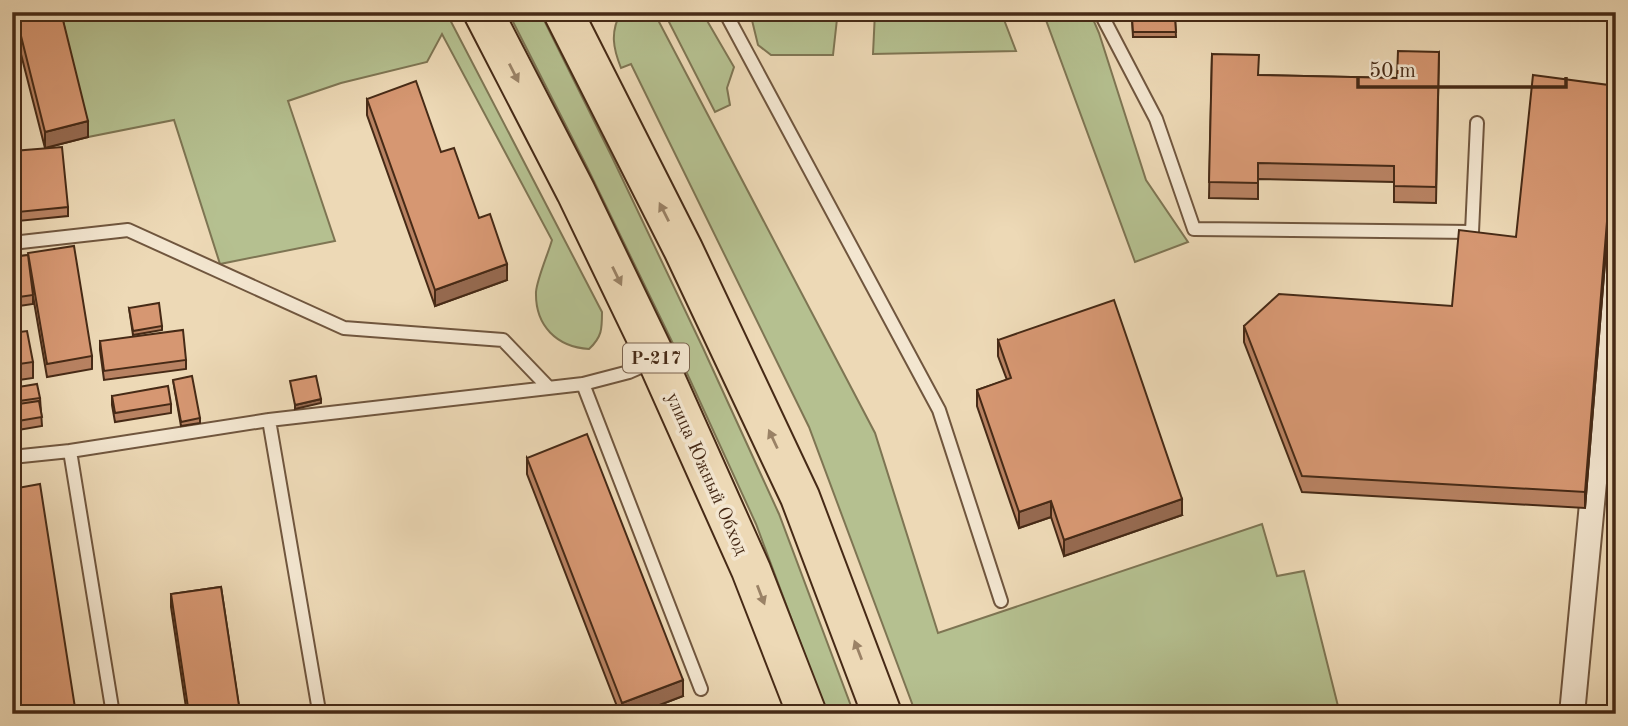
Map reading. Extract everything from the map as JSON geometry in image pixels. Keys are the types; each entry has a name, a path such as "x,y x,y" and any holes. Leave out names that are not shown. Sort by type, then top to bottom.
{"main road":[{"name":"улица Южный Обход","path":"483,12 576,192 657,360 751,570 807,714"},
{"path":"563,12 683,249 800,497 882,714"}],"street":[{"path":"1572,714 1616,251"}],"lane":[{"path":"725,12 939,410 1001,601"},
{"path":"1100,12 1156,119 1194,229 1472,232 1477,123"},
{"path":"12,243 128,230 344,328 503,340 549,388"},
{"path":"12,457 70,451 269,420 583,384 629,372 657,360"},
{"path":"583,384 701,689"},
{"path":"269,420 318,714"},
{"path":"70,451 113,714"}],"green space":[{"path":"57,12 446,12 602,312 597,341 589,349 567,344 550,333 539,315 536,292 552,240 442,34 427,62 341,83 288,101 335,241 220,264 174,120 88,137"},
{"path":"508,12 540,12 611,155 779,514 854,714 827,714 756,524 680,358"},
{"path":"621,12 702,12 734,67 727,88 730,105 715,112 666,16 658,20 875,433 938,633 1262,524 1277,576 1304,571 1340,714 916,714 809,427 631,64 621,68 614,40 615,26"},
{"path":"750,12 834,12 837,19 833,55 771,55 758,45"},
{"path":"875,12 1001,12 1016,51 873,54"},
{"path":"1043,12 1090,12 1146,180 1188,242 1135,262"}],"building":[{"path":"15,12 61,12 88,121 45,132"},
{"path":"1132,18 1175,18 1176,32 1133,32"},
{"path":"1398,51 1439,52 1436,187 1394,186 1394,166 1258,163 1258,183 1209,182 1212,54 1259,55 1258,75 1397,78"},
{"path":"1533,75 1616,86 1585,492 1302,476 1244,326 1279,294 1452,306 1459,230 1516,237"},
{"path":"416,81 441,152 454,148 479,218 490,214 507,264 435,290 367,99"},
{"path":"62,147 68,207 18,212 13,151"},
{"path":"74,246 92,356 47,364 28,253"},
{"path":"28,255 33,295 12,298 12,257"},
{"path":"1114,300 1182,499 1064,540 1051,501 1019,512 977,390 1011,378 998,340"},
{"path":"159,303 162,326 133,331 129,308"},
{"path":"183,330 186,360 104,371 100,341"},
{"path":"27,331 33,362 12,365 12,333"},
{"path":"192,376 200,418 181,422 173,380"},
{"path":"316,376 321,399 295,405 290,381"},
{"path":"37,384 40,398 12,402 12,388"},
{"path":"168,386 171,404 115,413 112,396"},
{"path":"39,401 42,417 12,422 12,405"},
{"path":"587,434 683,680 622,703 527,458"},
{"path":"40,484 76,714 12,714 12,489"},
{"path":"221,587 240,712 189,714 171,594"},
{"path":"708,707 711,714 691,714"}]}
